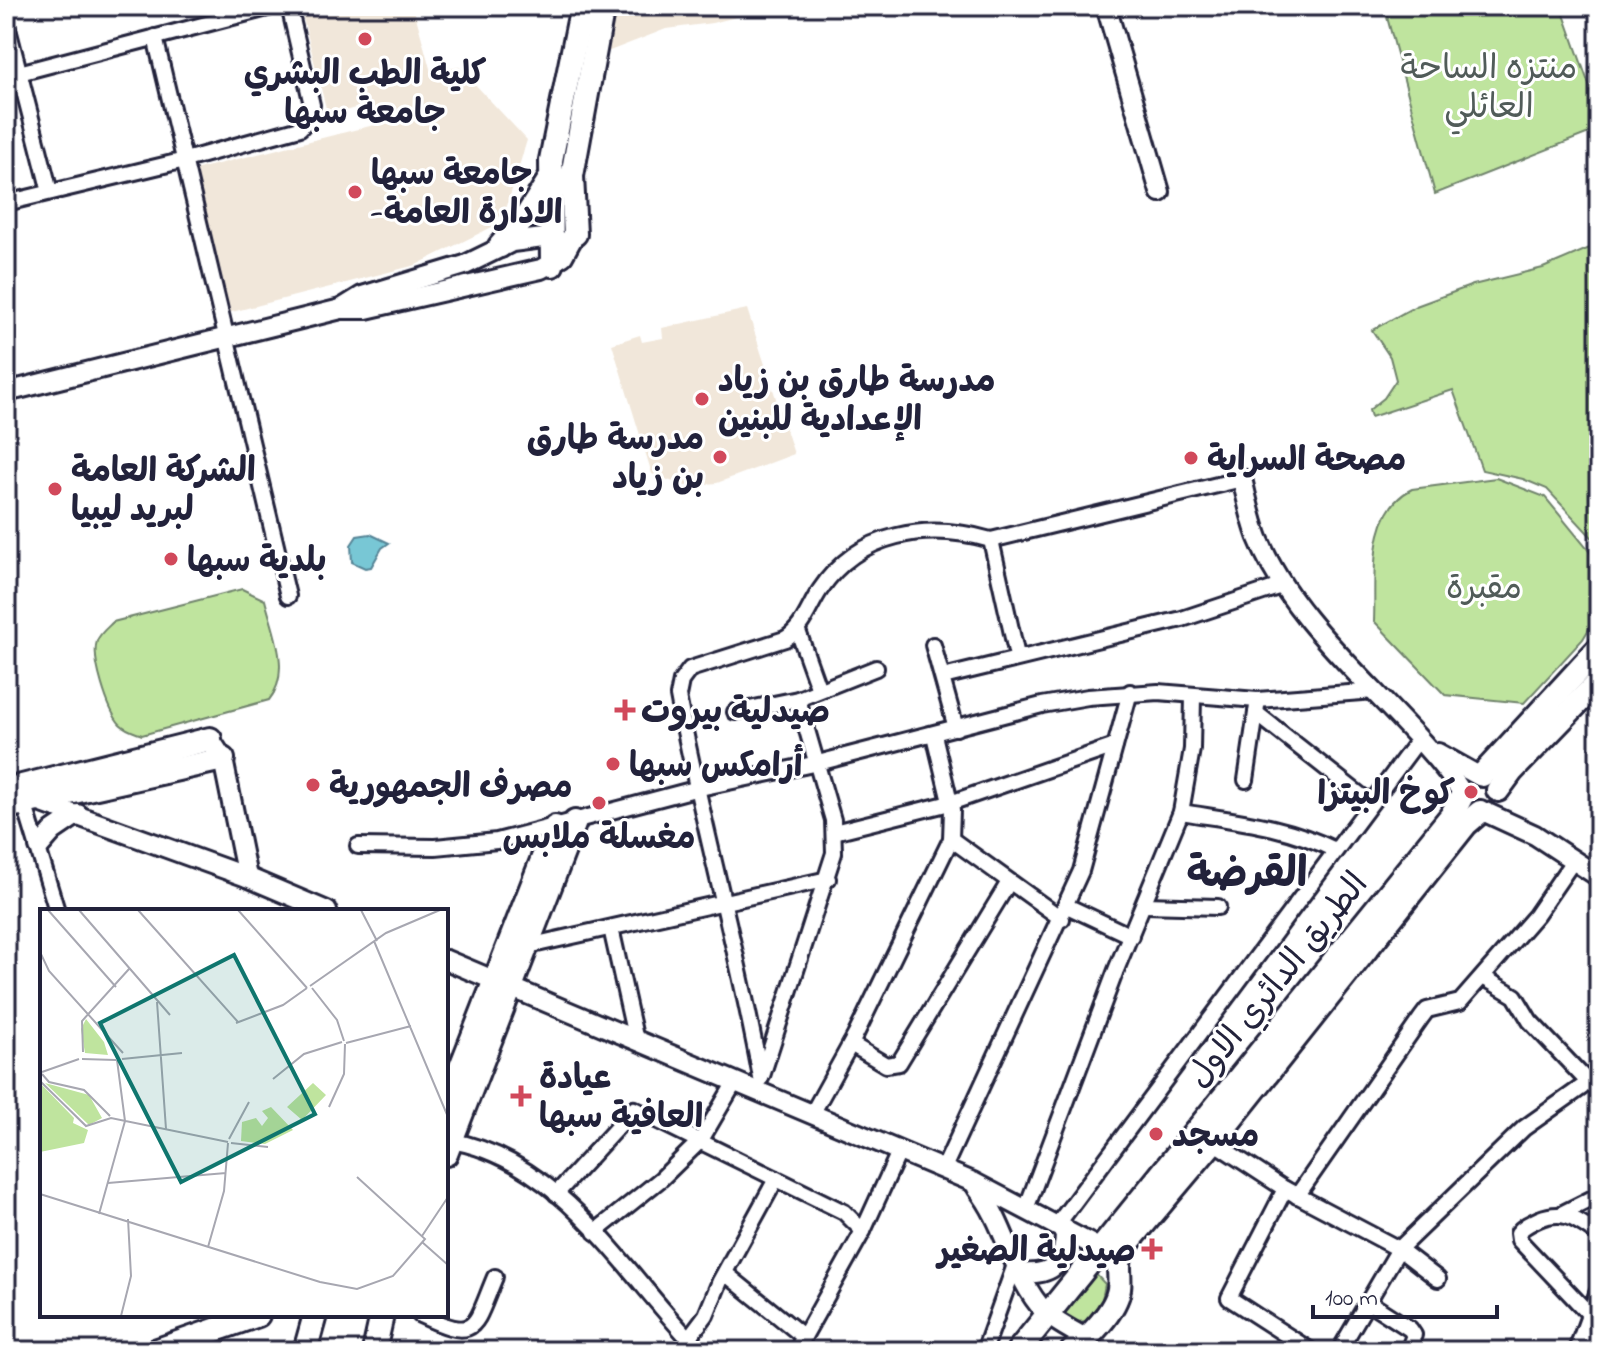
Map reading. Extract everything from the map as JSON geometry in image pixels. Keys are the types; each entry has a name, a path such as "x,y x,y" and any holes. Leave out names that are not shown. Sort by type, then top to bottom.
{"main road":[{"path":"500,246 527,215 550,179 582,6"},
{"path":"552,265 565,239 572,176 603,6"},
{"path":"550,179 565,239"},
{"path":"1599,648 1489,783 1493,807 1482,812 1466,806 1462,794 1467,781 1489,783 1512,771 1599,681"},
{"path":"20,796 210,739"},
{"path":"20,796 223,759"},
{"name":"الطريق الدائري الاول","path":"1110,1254 1441,828 1462,794"},
{"name":"الطريق الدائري الاول","path":"1018,1351 1047,1314 1110,1254 1213,1142 1466,824 1482,812"},
{"path":"448,1101 504,984 528,946 565,825"},
{"path":"448,1145 504,984 565,825"},
{"path":"1079,1345 1119,1292 1110,1254"},
{"path":"155,1351 252,1317"},
{"path":"305,1351 314,1317"},
{"path":"374,1351 383,1317"}],"street":[{"path":"19,73 275,6"},
{"path":"6,203 185,160 300,128 309,118 312,105 289,6"},
{"path":"1106,6 1160,192"},
{"path":"6,21 50,192"},
{"path":"155,37 288,596"},
{"path":"341,309 362,296 465,265 500,246 565,239"},
{"path":"6,392 341,309 366,309 552,265"},
{"path":"760,1085 725,899 695,789 678,696 681,681 690,669 785,639 798,631 836,569 885,538 912,531 937,530 991,540 1242,479 1259,539 1284,585 1422,742 1462,794"},
{"path":"991,540 1017,656"},
{"path":"943,677 1017,656 1182,619 1284,585"},
{"path":"798,631 819,690"},
{"path":"933,645 956,728"},
{"path":"735,712 798,699 876,668"},
{"path":"358,846 476,843 565,825 695,789 934,735 1042,705 1130,692 1193,696 1257,706 1375,691"},
{"path":"943,1170 1081,871 1130,692"},
{"path":"1026,1209 1181,812 1192,749 1193,696"},
{"path":"760,1085 828,879 834,832 818,763 798,699"},
{"path":"1246,780 1257,706"},
{"path":"1257,706 1369,802"},
{"path":"812,1114 851,1044 951,839 950,803 934,735"},
{"path":"210,739 223,759 247,877"},
{"path":"1422,742 1489,783 1535,835"},
{"path":"1018,1268 1043,1273 1056,1266 1064,1256 1061,1227 1369,802 1422,742"},
{"path":"834,832 950,803 1115,746"},
{"path":"20,796 78,814 247,877 322,909"},
{"path":"20,796 39,847 56,909"},
{"path":"1181,812 1290,830 1335,850"},
{"path":"1482,812 1535,835 1599,877"},
{"path":"39,847 53,831 78,814"},
{"path":"951,839 1009,882 1064,913 1131,936"},
{"path":"1311,1351 1229,1298 1291,1192 1427,1010 1460,1002 1536,915 1573,861"},
{"path":"528,946 725,899 828,879"},
{"path":"851,1044 886,1065 899,1063 1009,882"},
{"path":"1145,905 1218,907"},
{"path":"611,928 636,1041"},
{"path":"448,961 735,1082 760,1085 812,1114 973,1182 1110,1254"},
{"path":"1339,1351 1399,1249 1524,1128 1594,1079 1530,1021 1515,996 1483,977"},
{"path":"595,1232 661,1179 701,1140 735,1082"},
{"path":"556,1194 634,1109 844,1212 863,1231"},
{"path":"1213,1142 1291,1192 1399,1249 1438,1279"},
{"path":"448,1145 503,1155 527,1168 595,1232 700,1351"},
{"path":"796,1351 863,1231 899,1152"},
{"path":"688,1339 706,1315 776,1179"},
{"path":"973,1182 991,1205 1018,1268 1047,1314 1079,1345"},
{"path":"1591,1316 1518,1237 1522,1227 1554,1213 1563,1213 1599,1195"},
{"path":"1563,1213 1599,1235"},
{"path":"984,1351 1018,1268"},
{"path":"725,1273 804,1337"},
{"path":"424,1317 452,1330 468,1329 476,1322 495,1277"},
{"path":"1578,1351 1599,1294"},
{"path":"1368,1302 1410,1329 1414,1335 1408,1351"}],"shaded area":[{"name":"جامعة سبها -الادارة العامة","path":"300,6 413,6 431,72 459,67 527,140 507,206 492,227 416,265 228,313 194,170 378,124 372,103 328,116"},
{"path":"614,6 781,6 712,23 666,29 607,52"},
{"name":"مدرسة طارق بن زياد الإعدادية للبنين","path":"747,309 794,454 717,483 684,486 652,474 612,344 640,335 642,342 663,338 662,328"}],"green space":[{"name":"منتزه الساحة العائلي","path":"1384,6 1561,6 1599,113 1599,129 1435,194"},
{"path":"1599,244 1599,545 1547,489 1523,479 1482,470 1453,390 1371,417 1369,410 1384,398 1396,380 1390,357 1372,330 1416,306 1473,285 1543,268"},
{"name":"مقبرة","path":"1496,478 1545,497 1599,563 1599,612 1583,639 1524,703 1445,695 1374,621 1376,548 1387,513 1397,500 1412,489"},
{"path":"242,589 265,600 276,638 279,677 269,700 142,735 120,724 110,708 98,671 96,649 102,633 113,622"},
{"path":"1090,1268 1105,1284 1100,1310 1086,1321 1067,1323 1062,1312"}],"water":[{"path":"370,534 389,543 382,548 371,567 365,568 352,562 351,545 357,536"}],"place":[{"name":"كلية الطب البشري جامعة سبها","path":"365,39"},
{"name":"جامعة سبها -الادارة العامة","path":"355,192"},
{"name":"مدرسة طارق بن زياد الإعدادية للبنين","path":"702,399"},
{"name":"مدرسة طارق بن زياد","path":"720,457"},
{"name":"مصحة السراية","path":"1191,458"},
{"name":"الشركة العامة لبريد ليبيا","path":"55,489"},
{"name":"بلدية سبها","path":"171,559"},
{"name":"صيدلية بيروت","path":"625,710"},
{"name":"أرامكس سبها","path":"613,764"},
{"name":"مصرف الجمهورية","path":"313,785"},
{"name":"كوخ البيتزا","path":"1471,792"},
{"name":"مغسلة ملابس","path":"599,803"},
{"name":"عيادة العافية سبها","path":"521,1096"},
{"name":"مسجد","path":"1156,1134"},
{"name":"صيدلية الصغير","path":"1152,1249"}],"district":[{"name":"القرضة","path":"1247,871"}]}
